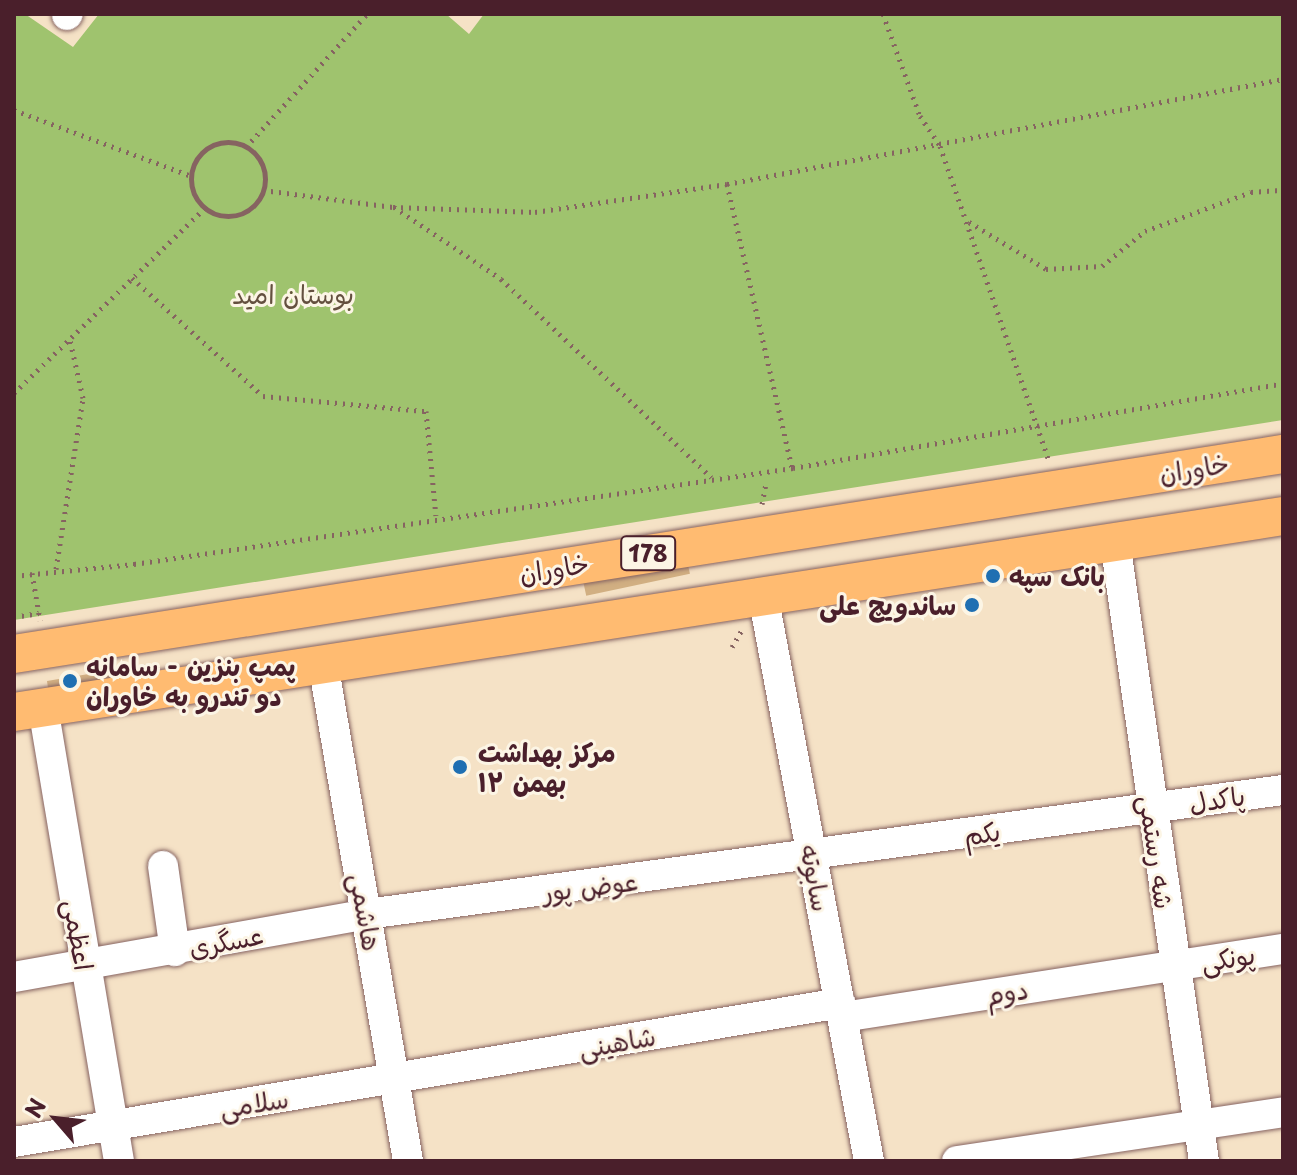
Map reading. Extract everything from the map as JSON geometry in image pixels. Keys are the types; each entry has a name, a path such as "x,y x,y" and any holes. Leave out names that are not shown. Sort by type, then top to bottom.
{"main road":[{"name":"خاوران","path":"14,654 1283,454"},
{"name":"178","path":"28,710 1283,516"}],"street":[{"name":"شه رستمی","path":"1115,542 1172,967 1204,1161"},
{"name":"سابوته","path":"763,595 869,1161"},
{"name":"هاشمی","path":"323,663 408,1161"},
{"name":"اعظمی","path":"28,710 84,968 119,1161"},
{"name":"پاکدل","path":"1151,809 1283,790"},
{"name":"یکم","path":"813,857 1151,809"},
{"name":"عوض پور","path":"367,914 813,857"},
{"path":"163,866 175,951"},
{"name":"عسگری","path":"14,977 84,968 367,914"},
{"name":"پونکی","path":"1172,967 1283,949"},
{"name":"دوم","path":"841,1010 1172,967"},
{"name":"شاهینی","path":"395,1082 841,1010"},
{"name":"سلامی","path":"14,1142 395,1082"},
{"path":"957,1161 1283,1112"}],"path":[{"path":"246,147 367,14"},
{"path":"883,14 920,116 940,146 1048,458"},
{"path":"263,190 393,207 535,212 727,184 1283,79"},
{"path":"14,110 191,176"},
{"path":"235,143 246,147 262,165 263,190 239,215 205,208 197,199 191,176 201,154 211,147 235,143"},
{"path":"727,184 793,468"},
{"path":"967,221 1046,269 1102,266 1145,231 1251,192 1283,190"},
{"path":"393,207 501,279 711,477"},
{"path":"14,393 205,208"},
{"path":"132,278 263,396 426,411 436,516"},
{"path":"56,569 83,398 70,339"},
{"path":"14,576 56,569 134,564 436,516 793,468 1283,383"},
{"path":"14,617 39,613 32,573"}],"green space":[{"name":"بوستان امید","path":"14,14 25,14 73,47 99,14 446,14 469,34 484,14 1283,14 1283,420 14,620"}],"building":[{"path":"687,560 690,574 586,596 583,582"},
{"path":"148,664 152,682 49,695 47,681"}],"place":[{"name":"بانک سپه","path":"993,576"},
{"name":"ساندویچ علی","path":"972,605"},
{"name":"پمپ بنزین - سامانه دو تندرو به خاوران","path":"70,681"},
{"name":"مرکز بهداشت ۱۲ بهمن","path":"460,767"}]}
